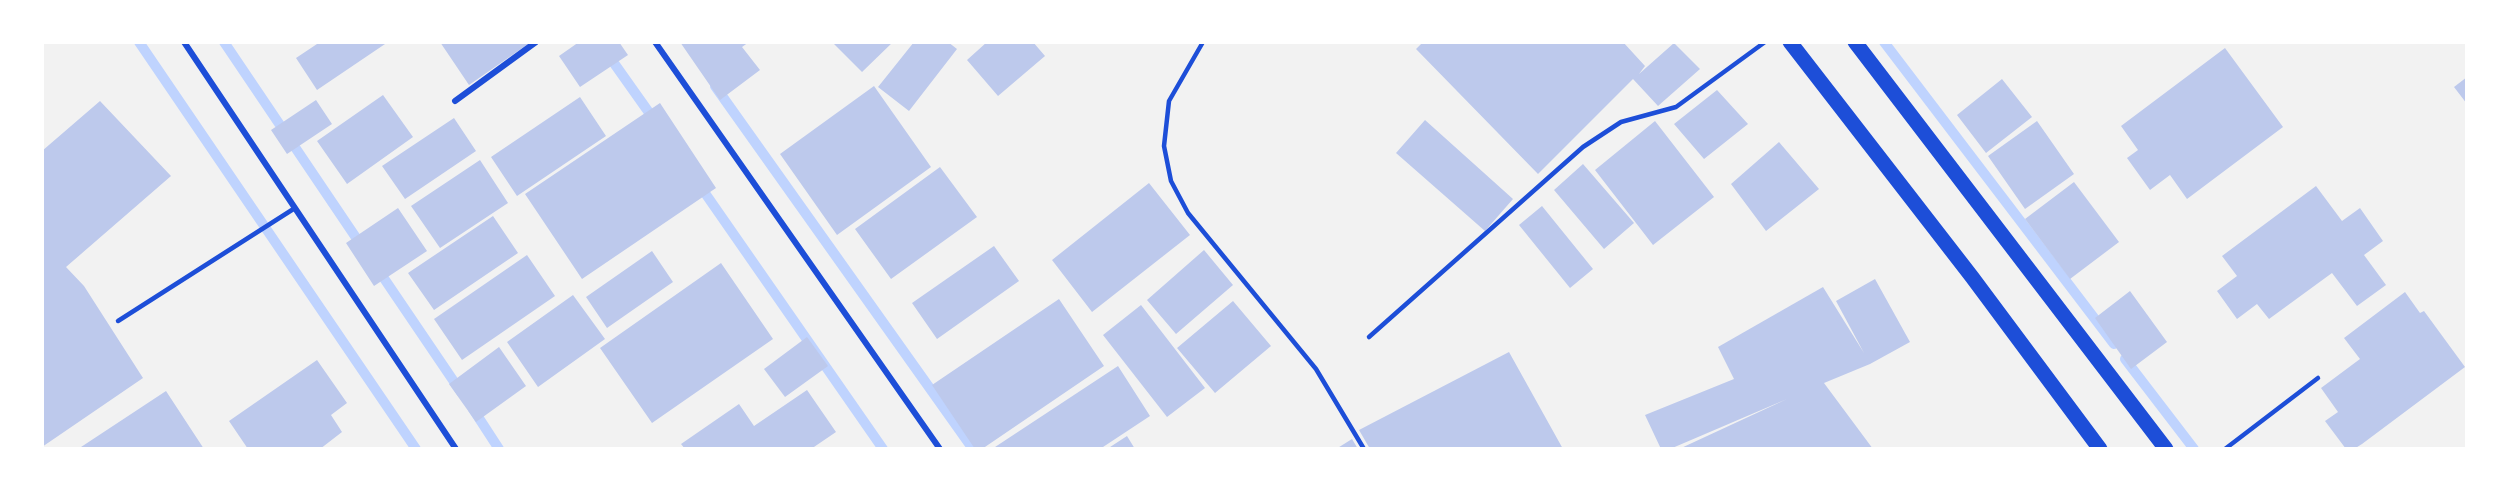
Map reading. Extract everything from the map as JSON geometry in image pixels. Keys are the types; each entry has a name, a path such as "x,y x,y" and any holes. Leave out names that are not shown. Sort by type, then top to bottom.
{"main road":[{"path":"1790,42 1972,277 2100,449"},
{"path":"1855,42 2166,449"}],"street":[{"path":"184,42 456,449"},
{"path":"455,101 536,42"},
{"path":"655,42 940,449"}],"lane":[{"path":"1203,42 1169,101 1164,146 1171,181 1188,213 1316,369 1364,449"},
{"path":"1369,337 1583,147 1621,122 1676,107 1765,42"},
{"path":"118,321 295,208"},
{"path":"2224,449 2318,378"}],"building":[{"path":"320,42 388,42 317,90 296,58"},
{"path":"440,42 531,42 469,85"},
{"path":"579,42 619,42 628,55 580,87 559,56"},
{"path":"680,42 749,42 742,47 760,70 720,100"},
{"path":"832,42 893,42 862,72"},
{"path":"914,42 948,42 957,49 909,111 878,87"},
{"path":"987,42 1033,42 1045,56 998,96 967,60"},
{"path":"1423,42 1623,42 1645,66 1639,74 1674,43 1700,69 1658,106 1633,79 1538,174 1416,49"},
{"path":"2225,48 2283,127 2187,199 2170,175 2150,190 2127,158 2138,150 2121,126"},
{"path":"2467,77 2467,104 2454,87"},
{"path":"2002,79 2032,117 1986,153 1957,115"},
{"path":"874,86 931,167 837,235 780,154"},
{"path":"1717,90 1748,124 1704,159 1674,124"},
{"path":"383,95 413,137 347,184 317,141"},
{"path":"580,97 606,136 517,196 491,157"},
{"path":"316,100 332,124 287,154 271,130"},
{"path":"100,101 171,176 66,267 84,286 143,378 42,447 42,151"},
{"path":"660,103 716,188 582,279 525,194"},
{"path":"454,118 476,151 405,199 382,166"},
{"path":"1425,120 1513,199 1485,231 1396,153"},
{"path":"1655,121 1714,197 1653,245 1595,170"},
{"path":"2037,121 2074,174 2025,209 1988,156"},
{"path":"1779,142 1819,189 1766,231 1731,184"},
{"path":"480,160 508,203 440,248 411,206"},
{"path":"1583,164 1634,223 1604,249 1554,190"},
{"path":"940,167 977,217 891,279 855,229"},
{"path":"2074,182 2119,242 2070,279 2025,219"},
{"path":"1149,183 1190,235 1092,312 1052,260"},
{"path":"2316,186 2342,221 2360,208 2383,241 2364,255 2386,285 2357,306 2332,273 2269,319 2257,304 2237,319 2217,291 2237,276 2222,256"},
{"path":"1542,206 1593,269 1570,288 1519,225"},
{"path":"398,208 427,251 374,286 346,243"},
{"path":"493,216 518,253 434,310 408,273"},
{"path":"994,246 1019,281 937,339 912,303"},
{"path":"1204,250 1233,285 1176,334 1147,300"},
{"path":"652,251 673,282 607,328 586,297"},
{"path":"527,255 555,296 462,360 434,319"},
{"path":"721,263 773,339 652,423 600,348"},
{"path":"1875,279 1910,342 1870,364 1824,383 1873,449 1679,449 1787,399 1670,449 1661,449 1645,415 1734,379 1718,347 1823,287 1864,353 1836,301"},
{"path":"2130,291 2167,342 2131,369 2095,318"},
{"path":"2405,292 2420,313 2424,311 2465,367 2362,444 2354,449 2346,449 2325,421 2338,412 2321,388 2360,359 2344,338"},
{"path":"573,295 605,339 538,387 507,342"},
{"path":"1059,299 1104,366 982,449 975,449 932,385"},
{"path":"1233,301 1271,346 1215,393 1177,348"},
{"path":"1141,305 1205,388 1167,417 1103,335"},
{"path":"807,337 828,366 785,397 764,369"},
{"path":"499,347 526,386 476,422 449,384"},
{"path":"1509,352 1563,449 1370,449 1359,430"},
{"path":"317,360 347,403 331,415 342,432 320,449 248,449 229,421"},
{"path":"1118,366 1150,416 1100,449 992,449"},
{"path":"807,390 836,432 811,449 685,449 681,444 739,404 754,426"},
{"path":"166,391 204,449 78,449"},
{"path":"1127,436 1135,449 1107,449"},
{"path":"1352,439 1358,449 1336,449"}],"waterway":[{"path":"139,42 416,449"},
{"path":"224,42 363,248"},
{"path":"599,42 655,121"},
{"path":"1884,42 2114,344"},
{"path":"715,86 973,449"},
{"path":"698,183 883,449"},
{"path":"377,268 461,392"},
{"path":"2125,359 2194,449"},
{"path":"473,409 499,449"}]}
